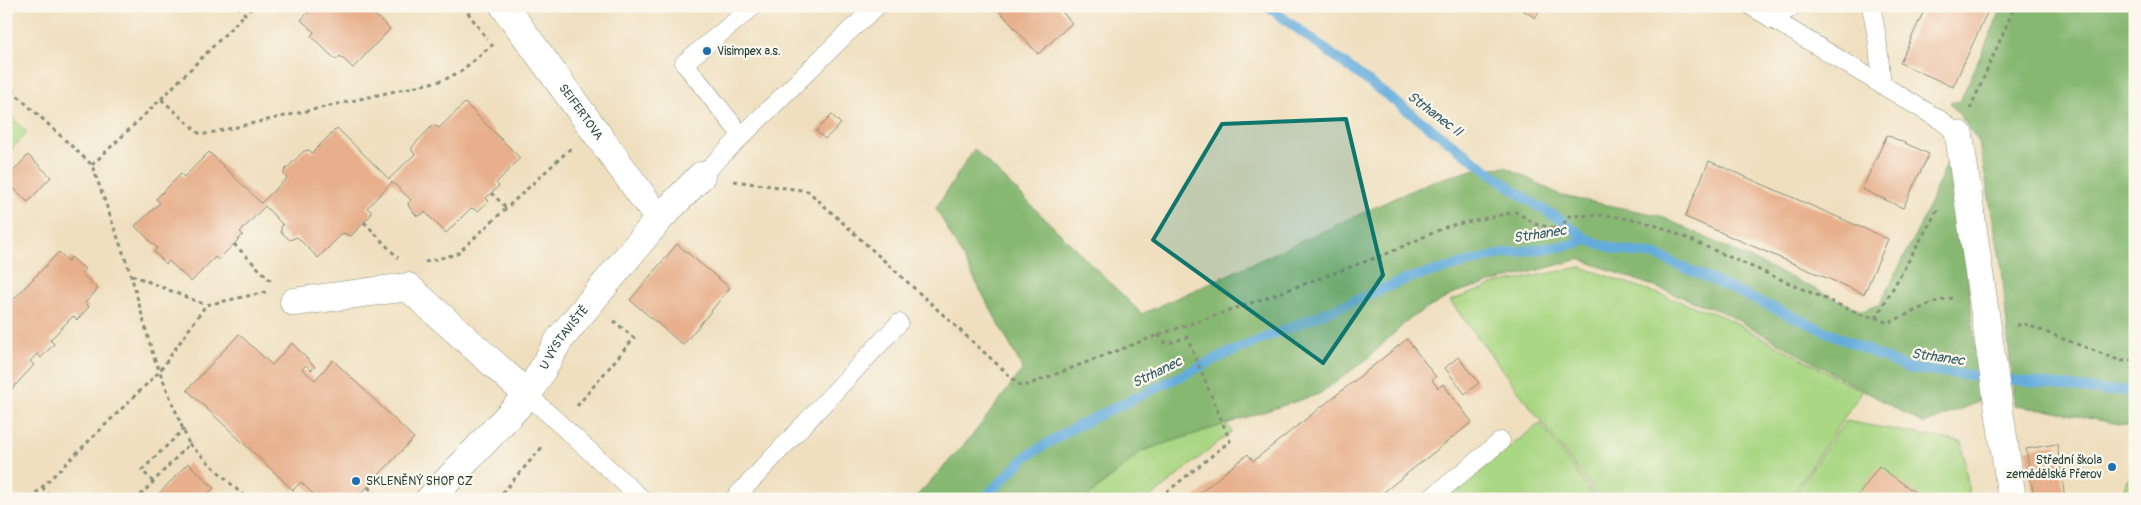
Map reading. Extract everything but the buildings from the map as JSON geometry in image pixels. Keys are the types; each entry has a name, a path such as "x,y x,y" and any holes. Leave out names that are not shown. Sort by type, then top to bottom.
{"street":[{"name":"SEIFERTOVA","path":"504,6 659,219"},
{"path":"1959,135 2012,499"},
{"name":"U VÝSTAVIŠTĚ","path":"430,499 528,396 559,340 659,219 701,176"},
{"path":"286,296 408,286 528,396"}],"lane":[{"path":"742,136 684,63 754,6"},
{"path":"701,176 877,6"},
{"path":"1751,6 1942,120 1959,135"},
{"path":"1772,20 1793,6"},
{"path":"1871,6 1878,37 1882,85"},
{"path":"734,499 900,323"},
{"path":"528,396 642,499"},
{"path":"1430,499 1502,441"}],"path":[{"path":"238,6 246,14"},
{"path":"92,165 254,6"},
{"path":"463,6 498,53"},
{"path":"1959,135 2015,6"},
{"path":"160,99 201,135 444,80 461,71 492,45"},
{"path":"6,85 92,165 131,275 153,355 189,444 246,499"},
{"path":"566,141 574,146"},
{"path":"701,176 808,191 1022,387 1158,335 1386,254 1448,226 1516,212 1535,224 1560,229 1569,216 1606,215 1652,223 1862,315 1888,323 1937,301 1982,293"},
{"path":"492,193 507,208"},
{"path":"1876,318 1940,206"},
{"path":"364,222 400,260"},
{"path":"234,244 286,296"},
{"path":"131,275 206,305"},
{"path":"497,499 634,338 592,301"},
{"path":"1990,339 2022,323 2121,361 2135,360"},
{"path":"1158,335 1166,344 1187,338 1230,441 1158,499"},
{"path":"153,482 142,470 184,429"},
{"path":"137,499 189,444"},
{"path":"42,487 53,499"},
{"path":"368,487 380,499"}],"highlighted area":[{"path":"1346,119 1383,275 1323,363 1153,240 1222,124"}],"green space":[{"path":"2003,6 2135,6 2135,427 2046,410 2014,406 2002,269 1979,142 1950,102 1958,102 1961,99"},
{"path":"6,113 27,132 6,156"},
{"path":"974,149 1142,314 1430,182 1476,169 1506,167 1562,196 1658,215 1862,311 1880,304 1920,226 1948,161 1956,170 1981,401 1924,424 1725,313 1580,259 1457,292 1410,318 1367,359 1319,394 1142,451 1085,499 914,499 972,436 1023,369 936,208"},
{"path":"1581,267 1722,316 1862,391 1789,499 1639,499 1637,496 1633,499 1600,499 1450,301 1496,284"},
{"path":"1845,421 1962,442 1970,499 1791,499"},
{"path":"1225,423 1232,431 1149,499 1085,499 1142,451"},
{"path":"1540,423 1597,499 1444,499"},
{"path":"2135,476 2135,499 2121,499 2127,480"}],"waterway":[{"name":"Strhanec II","path":"1267,6 1526,199 1559,219 1588,240"},
{"name":"Strhanec","path":"983,499 1027,456 1073,428 1224,355 1409,278 1501,254 1565,246 1588,240 1619,250 1656,255 1907,368 2106,391 2135,390"}],"place":[{"name":"Visimpex a.s.","path":"707,51"},
{"name":"Střední škola zemědělská Přerov","path":"2112,467"},
{"name":"SKLENĚNÝ SHOP CZ","path":"356,481"}]}
